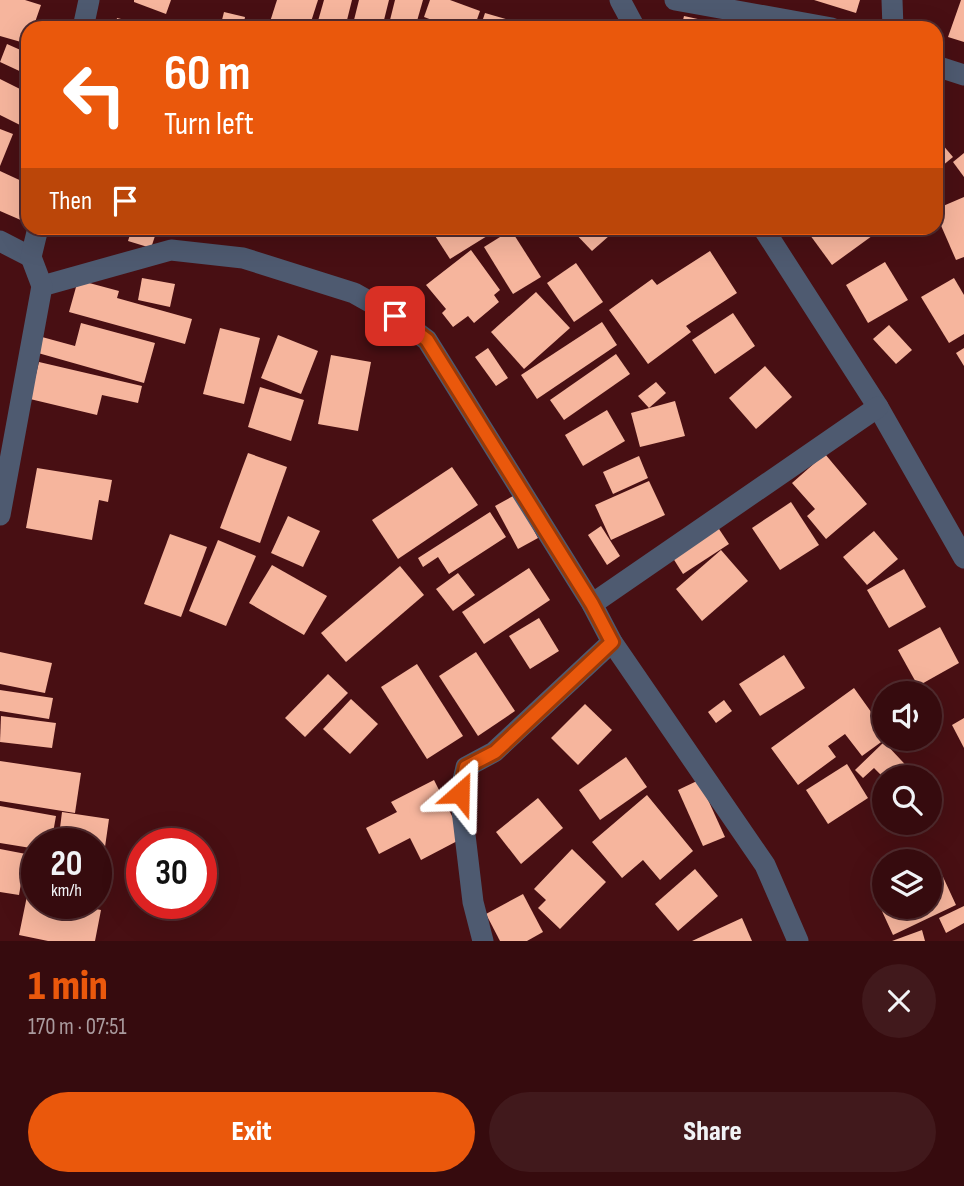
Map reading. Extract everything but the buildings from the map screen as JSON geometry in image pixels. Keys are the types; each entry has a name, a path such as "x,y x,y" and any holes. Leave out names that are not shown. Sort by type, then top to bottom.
{"street":[{"path":"84,21 89,0"},
{"path":"620,0 631,21"},
{"path":"892,0 893,21"},
{"path":"679,1 792,21"},
{"path":"943,68 964,75"},
{"path":"0,515 41,286 31,257 36,235"},
{"path":"767,235 878,407 964,558"},
{"path":"0,241 31,257"},
{"path":"41,286 171,250 243,258 354,293 395,316 427,340 592,604 612,642 765,864 798,941"},
{"path":"592,604 878,407"},
{"path":"483,941 473,902 460,793 466,767 495,752 612,642"}],"route":[{"path":"395,316 427,340 592,604 612,642 495,752 466,767 460,793"}]}
